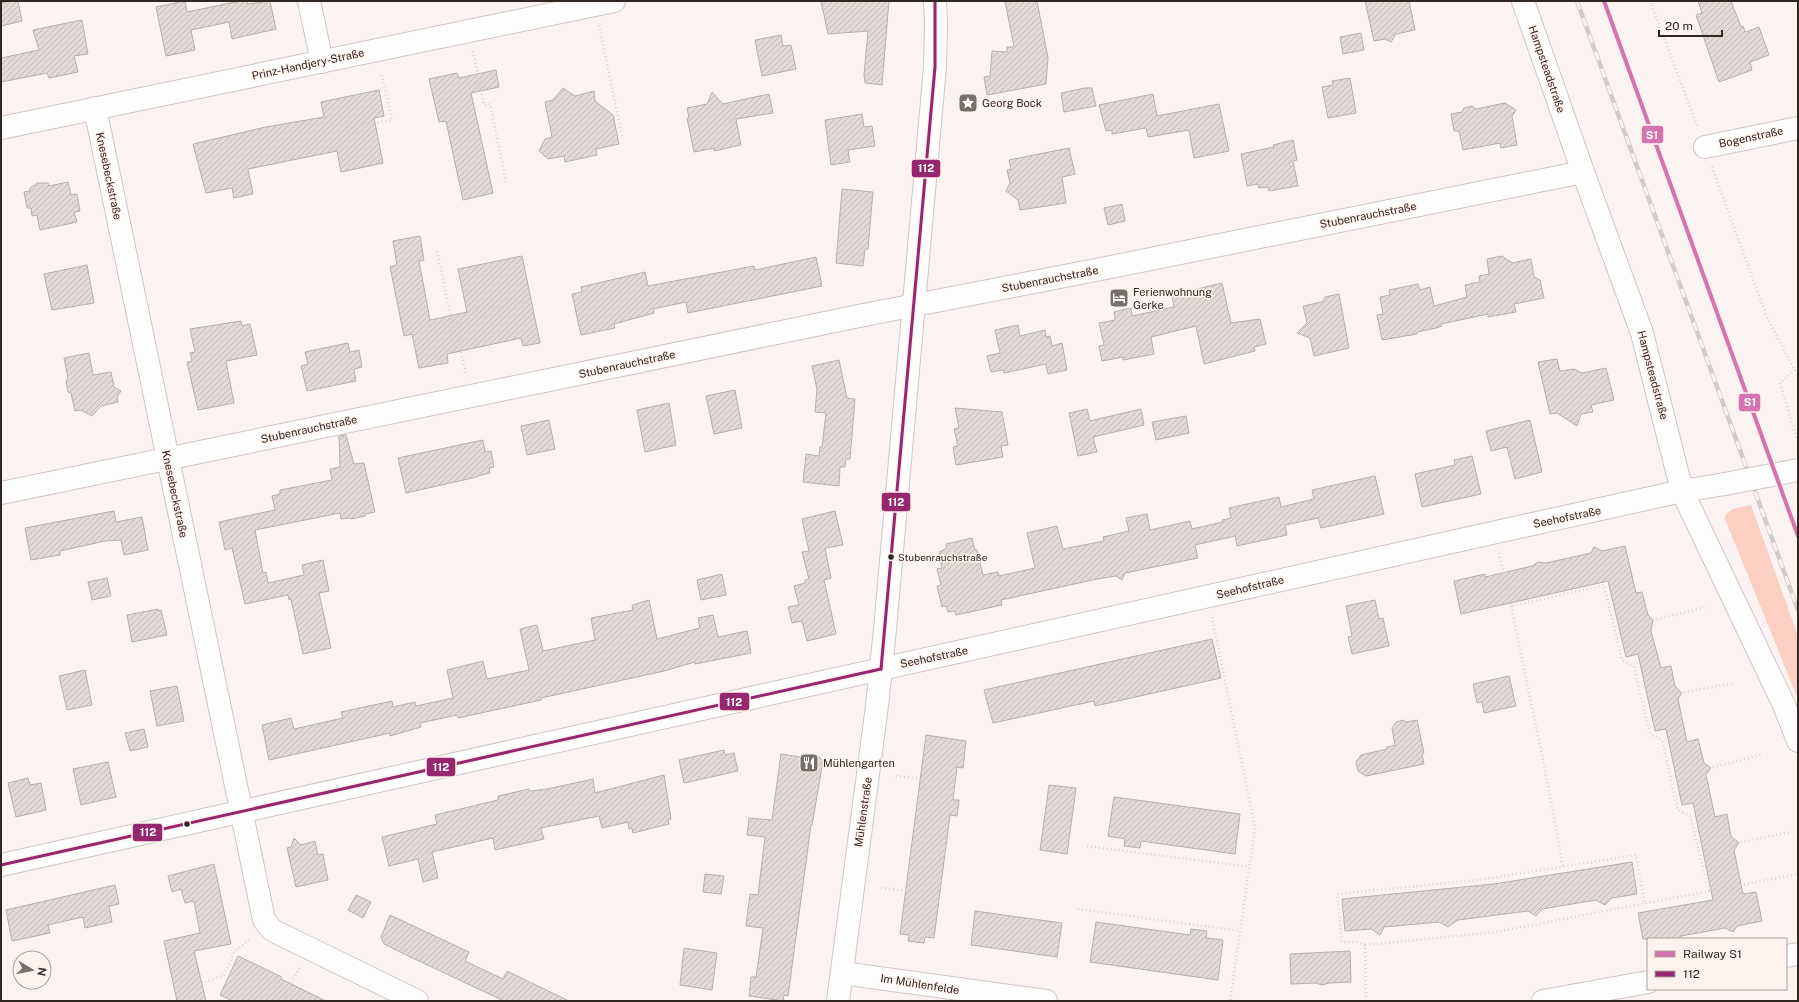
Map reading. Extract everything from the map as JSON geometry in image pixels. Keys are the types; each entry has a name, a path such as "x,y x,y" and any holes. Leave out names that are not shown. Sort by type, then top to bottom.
{"street":[{"path":"309,1 322,62"},
{"name":"Prinz-Handjery-Straße","path":"1,128 614,1"},
{"name":"Mühlenstraße","path":"838,1001 881,669 935,67 935,1"},
{"name":"Hampsteadstraße","path":"1523,1 1583,172 1642,333 1682,491 1784,705 1798,741"},
{"name":"Knesebeckstraße","path":"95,108 264,920 271,930 417,1001"},
{"name":"Bogenstraße","path":"1705,147 1798,128"},
{"name":"Stubenrauchstraße","path":"1,493 913,305 1108,268 1583,172"},
{"name":"Seehofstraße","path":"1,865 1682,491 1798,470"},
{"path":"1787,956 1798,954"},
{"name":"Im Mühlenfelde","path":"842,972 1046,1001"},
{"path":"1543,1001 1647,982"}],"path":[{"path":"1650,1 1766,315 1798,377"},
{"path":"599,23 622,136"},
{"path":"472,49 484,105 490,104 506,182"},
{"path":"350,128 392,120 381,68"},
{"path":"437,251 451,318 524,302"},
{"path":"454,317 467,380"},
{"path":"1794,370 1780,383 1798,440"},
{"path":"1499,550 1545,770 1562,867"},
{"path":"1511,606 1604,585 1622,660 1634,667 1650,734 1662,740 1678,810 1690,816 1709,892"},
{"path":"1653,620 1706,607"},
{"path":"1212,615 1255,828 1230,1001"},
{"path":"1680,693 1734,683"},
{"path":"1709,768 1761,755"},
{"path":"896,776 920,779"},
{"path":"1737,843 1790,832"},
{"path":"1087,846 1250,867"},
{"path":"1645,904 1636,855 1479,880 1337,894 1342,942 1357,942 1365,945 1496,932 1709,892 1798,874"},
{"path":"881,888 906,891"},
{"path":"1078,909 1240,931"},
{"path":"205,982 224,974 234,952 254,936"},
{"path":"1365,945 1366,1001"},
{"path":"283,1001 302,962"}],"shaded area":[{"path":"1751,505 1798,636 1798,699 1725,519 1726,514 1733,509"}],"building":[{"path":"18,1 22,21 1,26 1,3"},
{"path":"185,1 187,12 240,1 247,1 248,4 270,1 276,29 232,39 229,22 191,30 195,50 166,56 156,7"},
{"path":"821,1 889,1 882,85 865,83 864,75 868,31 828,34"},
{"path":"1005,1 1037,1 1048,58 1046,84 987,95 984,77 990,76 992,51 1007,52 1007,47 1014,47"},
{"path":"1365,1 1409,1 1415,30 1396,34 1391,42 1385,39 1374,41"},
{"path":"1698,1 1731,1 1741,27 1743,26 1745,32 1759,27 1769,55 1750,62 1752,70 1719,82 1696,15 1702,13"},
{"path":"82,20 88,54 74,56 78,72 49,78 47,73 1,82 1,58 39,50 33,30"},
{"path":"1361,33 1364,50 1343,54 1340,37"},
{"path":"781,35 783,46 791,45 796,69 762,76 755,40"},
{"path":"496,70 499,87 471,93 493,193 463,200 446,121 439,122 429,79 457,73 459,78"},
{"path":"1350,78 1356,113 1328,118 1322,87 1333,85 1332,81"},
{"path":"563,88 575,96 594,91 595,101 613,115 619,144 596,149 597,155 565,162 564,156 548,159 539,151 545,139 552,137 545,102 553,100"},
{"path":"1092,88 1096,106 1064,112 1061,93"},
{"path":"379,90 384,116 374,118 383,163 341,172 337,151 248,169 253,194 234,198 232,188 206,193 193,144 266,127 324,117 321,102"},
{"path":"712,92 723,104 769,94 773,113 736,119 741,145 714,151 714,148 694,152 687,118 689,118 687,108 707,104"},
{"path":"1153,94 1157,116 1219,104 1229,151 1194,158 1189,130 1148,137 1146,128 1112,134 1112,130 1106,131 1099,105"},
{"path":"1505,103 1516,110 1512,116 1517,145 1501,148 1500,143 1463,150 1459,131 1454,131 1451,114 1462,112 1464,108 1472,106 1476,109"},
{"path":"862,114 864,127 872,126 875,146 848,150 850,162 831,165 825,120"},
{"path":"1293,140 1297,160 1293,161 1298,186 1269,191 1268,187 1259,188 1258,184 1247,186 1241,154 1274,147 1273,145"},
{"path":"1069,148 1075,174 1062,177 1066,203 1020,210 1018,200 1006,191 1010,183 1007,170 1011,169 1009,160"},
{"path":"68,182 71,195 77,194 80,211 74,212 77,222 40,230 37,215 32,216 31,208 27,208 24,192 30,191 30,188 37,183 48,183 49,186"},
{"path":"842,189 873,192 868,249 865,249 863,266 836,263"},
{"path":"1122,204 1125,221 1108,225 1104,208"},
{"path":"420,236 424,260 419,261 430,320 467,312 458,269 522,256 540,343 523,346 521,338 447,354 448,363 419,368 412,334 404,336 390,267 397,265 393,241"},
{"path":"1502,256 1512,263 1531,259 1534,277 1540,280 1544,298 1514,304 1516,312 1488,317 1488,314 1441,324 1442,326 1417,332 1417,334 1382,340 1377,315 1383,314 1380,297 1390,295 1389,290 1418,284 1420,290 1430,287 1434,306 1467,297 1465,285 1480,282 1479,276 1489,274 1487,259"},
{"path":"816,257 822,286 688,313 686,302 653,309 654,313 614,324 615,328 581,335 572,294 582,292 581,287 645,272 648,286 754,266 755,270"},
{"path":"87,265 94,303 52,310 44,274"},
{"path":"1222,283 1231,323 1260,319 1266,344 1254,347 1255,351 1204,364 1196,326 1151,337 1154,354 1123,360 1123,357 1102,361 1099,346 1104,345 1099,323 1115,320 1114,312 1131,308 1132,316 1174,307 1172,295"},
{"path":"1339,294 1349,348 1314,356 1310,338 1297,333 1307,323 1303,306 1322,302 1325,297"},
{"path":"241,321 242,326 250,324 257,355 226,361 234,403 198,410 187,362 192,361 190,353 195,352 190,329"},
{"path":"1018,325 1020,336 1045,330 1046,337 1050,336 1052,346 1062,343 1067,370 1048,374 1046,364 1004,373 1003,370 991,372 987,356 1000,353 995,330"},
{"path":"348,343 350,352 359,350 362,367 354,369 356,381 307,391 301,366 308,364 305,352"},
{"path":"89,353 93,375 111,372 114,387 121,391 117,397 118,402 101,406 92,416 81,410 75,411 71,393 68,392 66,381 68,378 64,358"},
{"path":"1557,359 1560,371 1574,369 1582,373 1606,368 1614,400 1591,405 1593,412 1581,414 1577,426 1557,413 1550,414 1538,362"},
{"path":"839,360 847,398 855,399 850,459 846,459 845,467 840,467 839,486 803,482 806,454 819,456 820,447 822,447 826,413 815,412 817,389 812,366"},
{"path":"735,390 742,428 714,434 706,396"},
{"path":"669,403 676,445 645,452 637,410"},
{"path":"955,408 1002,412 1008,445 1001,446 1003,457 956,465 953,447 958,446 954,429 959,428"},
{"path":"1087,409 1090,421 1141,409 1144,425 1093,437 1097,452 1078,456 1069,413"},
{"path":"1186,416 1189,433 1156,440 1152,422"},
{"path":"549,420 555,449 527,455 521,426"},
{"path":"1530,420 1542,472 1515,479 1507,447 1491,451 1486,431"},
{"path":"346,435 354,464 364,463 375,512 351,519 341,519 340,513 255,530 263,573 266,572 268,583 304,575 302,565 323,560 329,591 319,593 331,648 303,654 291,599 289,600 288,595 245,604 232,548 225,550 219,522 275,510 272,496 280,494 280,490 332,480 330,469 340,467 339,436"},
{"path":"483,440 485,452 491,451 494,467 489,468 490,473 406,493 398,458"},
{"path":"1472,456 1481,494 1422,507 1415,474 1455,465 1454,460"},
{"path":"1375,476 1384,514 1321,528 1318,518 1285,525 1287,535 1237,546 1235,536 1195,545 1198,558 1125,573 1122,580 1116,576 1097,579 1001,600 1002,605 956,615 955,611 948,612 946,606 942,607 937,586 941,585 937,569 942,568 939,552 947,548 946,544 972,538 975,550 977,550 983,575 998,572 999,576 1035,568 1027,533 1057,526 1063,549 1104,541 1103,537 1129,531 1126,518 1147,514 1150,530 1190,521 1192,529 1223,522 1222,520 1231,518 1229,508 1279,497 1281,507 1314,499 1312,490"},
{"path":"114,511 116,522 142,517 148,550 124,555 121,540 105,541 60,551 60,555 31,560 25,528"},
{"path":"835,511 843,545 825,548 831,578 824,580 836,634 807,641 802,621 792,623 788,607 799,605 794,586 805,583 805,580 809,579 802,552 809,551 802,519"},
{"path":"1625,546 1636,593 1642,592 1648,615 1653,620 1651,631 1661,668 1671,666 1675,686 1682,693 1678,699 1687,742 1698,739 1704,763 1711,768 1706,775 1715,817 1727,814 1731,836 1739,843 1734,850 1743,894 1756,892 1762,921 1737,926 1733,932 1725,928 1681,936 1680,938 1643,939 1638,913 1713,900 1693,803 1682,805 1666,729 1655,731 1638,654 1626,657 1608,581 1461,614 1454,581 1485,574 1485,577 1532,566 1538,562 1546,563 1591,553 1594,547 1602,551"},
{"path":"722,574 726,595 701,600 697,580"},
{"path":"107,578 111,596 92,600 88,582"},
{"path":"649,600 657,639 700,628 698,618 713,615 718,637 747,631 751,653 695,664 695,662 664,671 458,718 457,715 420,723 421,727 390,736 390,733 269,760 262,725 291,718 294,729 343,718 341,712 392,701 393,707 415,702 416,706 453,698 447,670 483,661 487,679 529,670 520,629 537,625 543,651 595,640 591,618 633,610 632,605"},
{"path":"1375,600 1379,619 1383,618 1389,646 1352,654 1348,637 1352,636 1346,606"},
{"path":"158,609 159,611 161,610 167,635 132,642 127,615"},
{"path":"1212,639 1221,678 1095,706 1094,701 993,723 984,690"},
{"path":"85,670 92,705 67,710 59,676"},
{"path":"1509,676 1516,706 1484,713 1482,702 1477,703 1473,684"},
{"path":"177,686 184,721 157,726 150,691"},
{"path":"1403,720 1406,722 1417,720 1424,753 1422,754 1424,764 1366,776 1358,771 1356,762 1361,755 1387,749 1387,747 1395,745 1392,728 1396,722"},
{"path":"144,729 148,747 130,751 125,733"},
{"path":"926,735 966,741 963,768 957,767 953,800 959,800 957,816 950,815 934,938 925,937 924,943 908,941 909,935 900,934"},
{"path":"724,750 725,755 734,753 738,771 684,783 679,760"},
{"path":"781,754 808,758 810,755 819,757 823,761 811,825 788,996 784,995 783,1001 749,996 751,977 756,977 763,928 746,926 750,894 758,895 765,837 747,835 749,818 772,820"},
{"path":"108,762 116,797 81,805 73,769"},
{"path":"664,775 671,819 668,819 669,824 633,833 632,828 629,829 628,822 602,828 599,816 541,828 544,839 495,850 493,838 432,852 438,878 423,882 418,859 389,866 382,837 437,824 435,815 498,800 498,796 529,789 530,791 547,789 593,779 595,793"},
{"path":"28,778 30,785 41,783 46,810 16,817 8,783"},
{"path":"1049,785 1076,788 1067,854 1040,850"},
{"path":"1114,797 1240,814 1235,854 1141,841 1140,848 1124,846 1125,839 1108,836"},
{"path":"294,838 301,845 315,841 318,855 323,854 328,880 296,887 287,848 291,847"},
{"path":"1632,862 1637,894 1612,898 1605,905 1596,900 1542,909 1536,916 1528,911 1458,920 1448,927 1439,922 1384,927 1380,935 1371,929 1345,931 1342,899 1494,884"},
{"path":"214,864 231,944 194,951 206,1001 177,1001 164,941 200,933 194,901 185,903 181,889 172,892 168,876"},
{"path":"705,874 724,876 721,894 703,892"},
{"path":"115,885 119,904 109,906 112,922 85,928 83,917 48,925 50,933 12,941 6,910"},
{"path":"356,895 371,902 363,918 348,910"},
{"path":"975,911 1062,923 1057,957 971,945"},
{"path":"390,915 469,952 465,961 503,979 507,971 569,1001 504,1001 404,954 384,944 381,937"},
{"path":"1096,922 1190,935 1191,929 1207,931 1206,938 1223,940 1218,980 1090,962"},
{"path":"684,948 717,953 712,990 680,985"},
{"path":"1350,951 1351,982 1329,983 1322,985 1316,983 1291,984 1290,954"},
{"path":"238,956 282,977 281,979 326,1001 233,1001 220,995"}],"railway":[{"path":"1577,1 1798,610"}],"rail line":[{"name":"S1","path":"1604,1 1798,536"}],"transit line":[{"name":"112","path":"881,669 935,67 935,1"},
{"name":"112","path":"1,865 881,669"}],"place":[{"name":"Georg Bock","path":"968,103"},
{"name":"Ferienwohnung Gerke","path":"1119,298"},
{"name":"Stubenrauchstraße","path":"891,557"},
{"name":"Mühlengarten","path":"809,763"}]}
